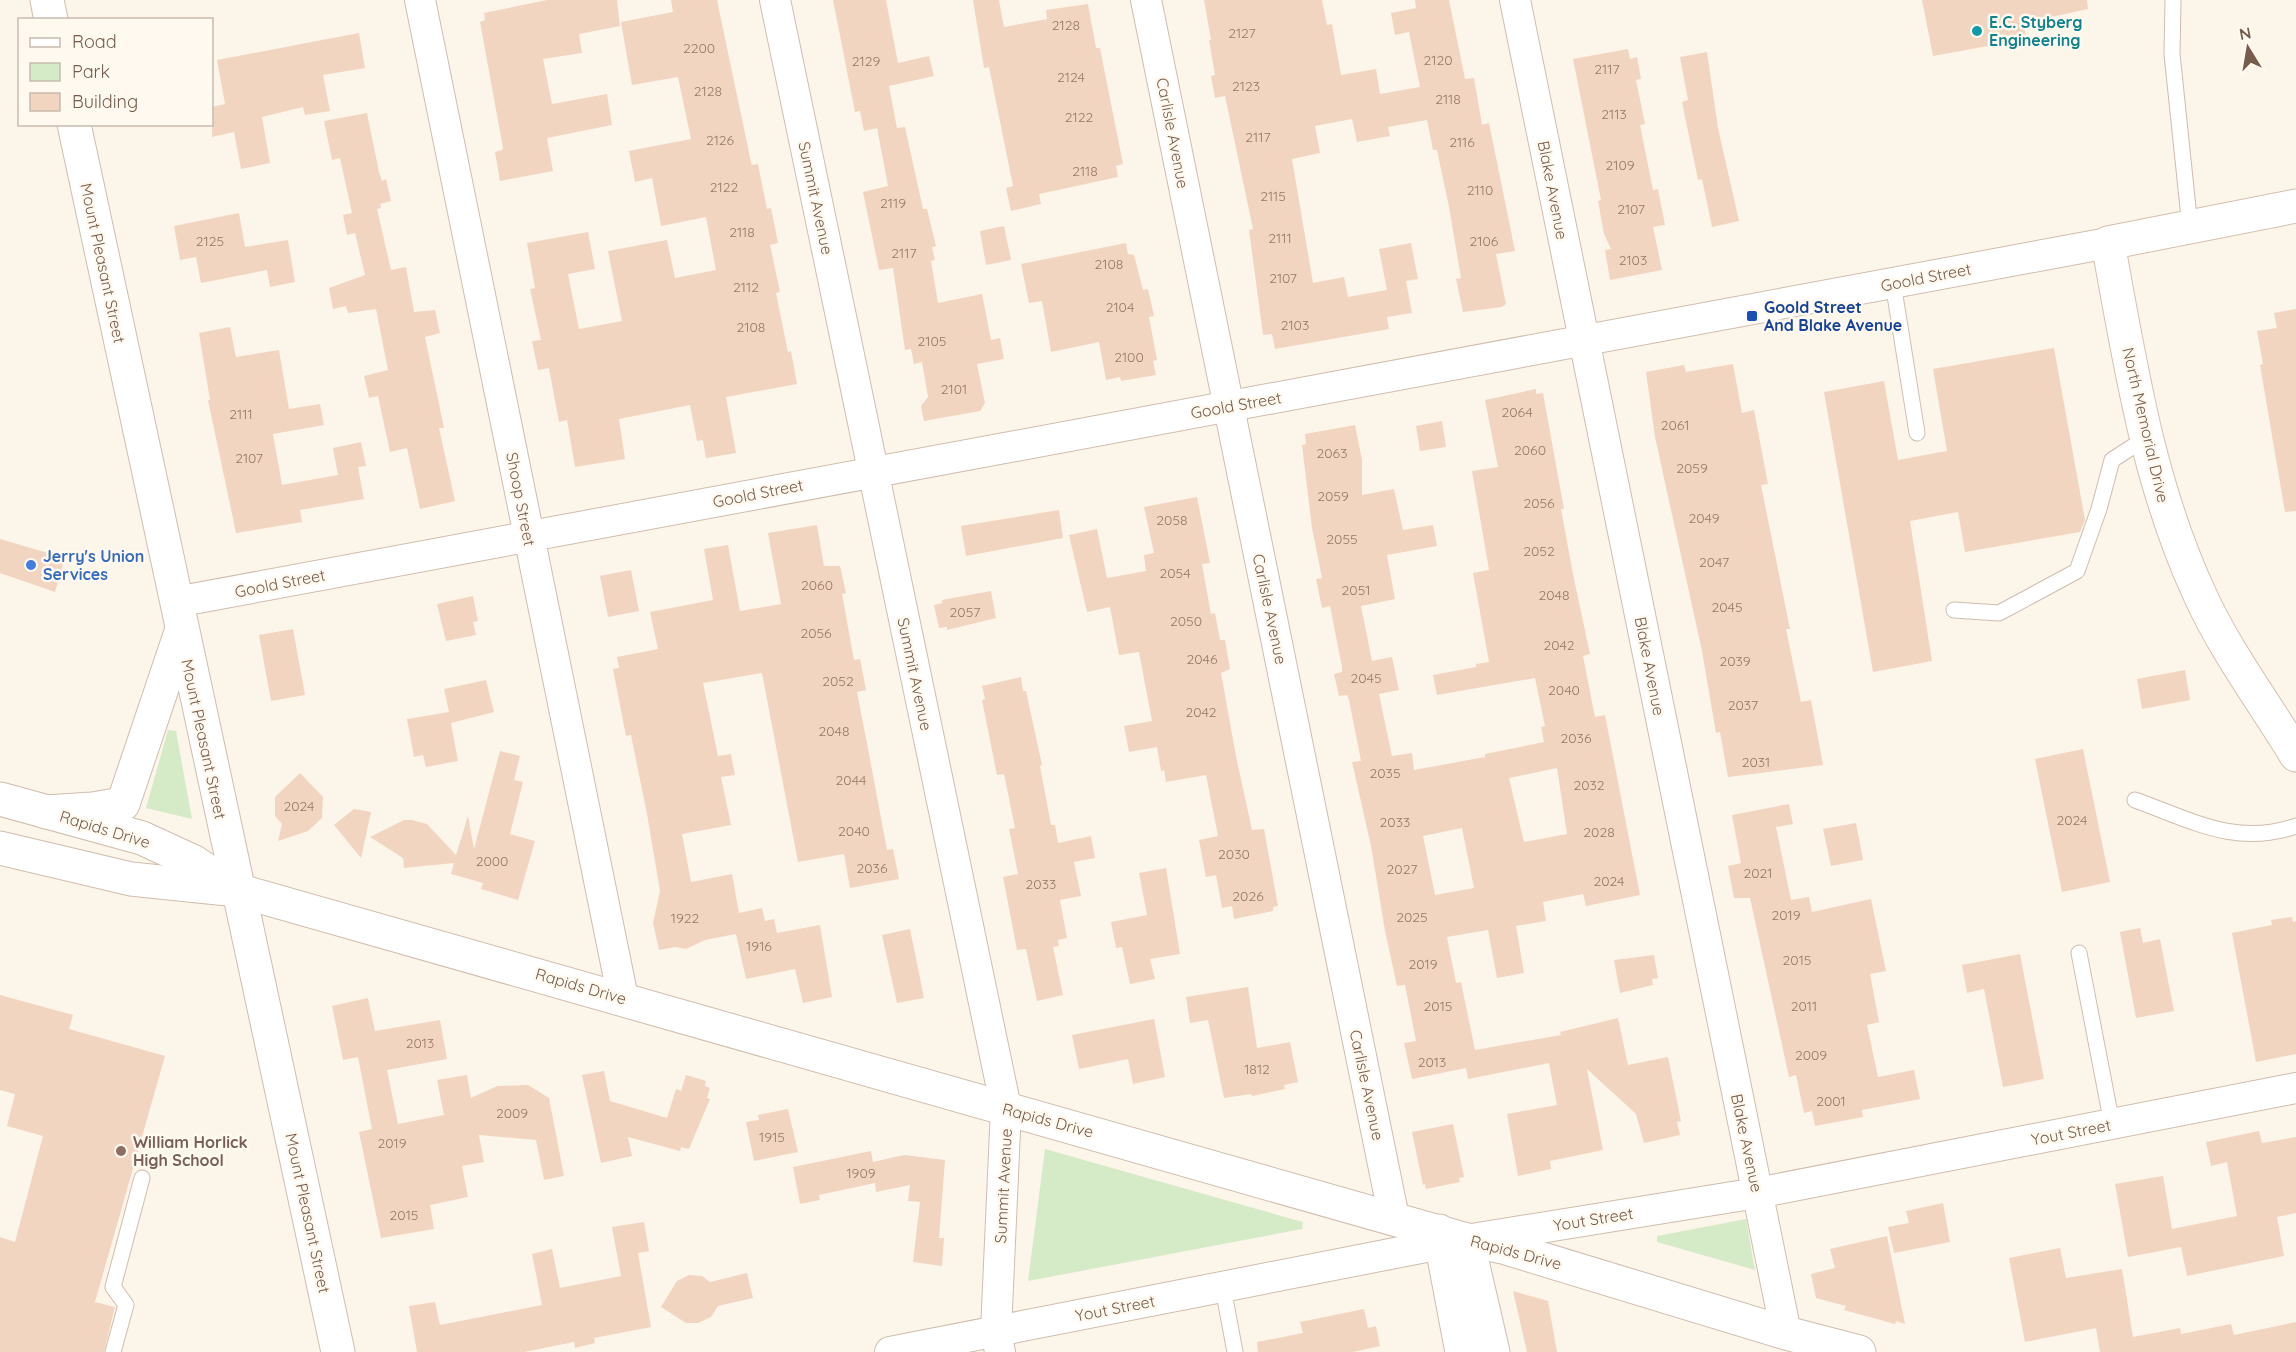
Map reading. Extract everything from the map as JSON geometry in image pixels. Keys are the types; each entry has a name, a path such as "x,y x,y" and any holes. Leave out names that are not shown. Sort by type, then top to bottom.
{"street":[{"path":"47,0 51,18"},
{"name":"Shoop Street","path":"420,0 623,998"},
{"name":"Summit Avenue","path":"775,0 1006,1108 998,1341"},
{"name":"Carlisle Avenue","path":"1146,0 1394,1218"},
{"name":"Blake Avenue","path":"1515,0 1786,1333"},
{"name":"Mount Pleasant Street","path":"74,126 338,1352"},
{"name":"Goold Street","path":"178,616 529,536 2296,207"},
{"name":"North Memorial Drive","path":"2108,243 2154,474 2175,537 2200,597 2243,674 2296,755"},
{"path":"46,812 123,804 178,616"},
{"name":"Rapids Drive","path":"0,799 142,838 194,862 237,890"},
{"name":"Rapids Drive","path":"0,848 130,879 237,890 1394,1218 1449,1238 1503,1247 1786,1333 1858,1352"},
{"name":"Yout Street","path":"890,1352 998,1341 1449,1238 1757,1193 2296,1088"},
{"path":"1449,1238 1462,1352"},
{"path":"1449,1238 1493,1352"}],"lane":[{"path":"2173,0 2172,54 2190,227"},
{"path":"1893,283 1917,433"},
{"path":"1954,610 1999,613 2078,571 2099,509 2112,460 2146,438"},
{"path":"2135,800 2227,834 2274,834 2296,826"},
{"path":"2079,953 2112,1124"},
{"path":"113,1352 126,1305 112,1287 142,1178"},
{"path":"1223,1288 1235,1352"}],"green space":[{"path":"168,730 176,731 192,819 146,808"},
{"path":"1045,1149 1303,1222 1302,1229 1028,1281"},
{"path":"1746,1219 1755,1270 1657,1242 1657,1236"}],"building":[{"path":"547,0 617,0 620,26 579,34 582,53 543,59 552,104 607,94 612,125 547,138 553,171 500,181 495,152 503,148 480,22 485,20 484,13"},
{"path":"671,0 717,0 751,162 752,165 758,164 767,209 771,208 778,243 770,245 780,292 776,293 797,384 726,397 736,453 706,458 703,440 697,441 690,405 619,419 625,459 575,467 567,420 559,422 549,368 538,370 532,341 541,340 530,289 535,288 527,243 588,232 595,269 568,274 579,329 622,321 608,251 667,240 675,278 716,270 706,217 661,226 652,178 635,182 629,151 691,139 678,77 632,85 621,22 673,12"},
{"path":"833,0 886,0 898,63 929,56 934,76 889,86 897,128 905,127 923,209 927,209 936,246 932,247 935,260 931,261 938,303 982,294 991,340 1000,338 1004,359 977,364 985,403 980,411 924,421 921,406 928,397 922,362 914,364 911,349 905,350 893,268 879,270 863,192 888,186 877,128 864,131 860,111 855,112"},
{"path":"973,0 999,0 1004,27 1047,19 1046,10 1088,4 1096,48 1100,48 1123,164 1116,166 1118,177 1039,194 1041,204 1011,211 1006,188 1013,186 989,67 984,68"},
{"path":"1204,0 1322,0 1327,25 1332,24 1341,75 1376,69 1380,94 1420,87 1409,32 1395,35 1391,13 1416,8 1415,0 1449,0 1465,79 1474,78 1482,125 1489,123 1515,251 1496,254 1506,304 1502,307 1463,312 1456,279 1461,278 1449,207 1437,150 1433,150 1427,120 1388,127 1390,136 1357,142 1352,119 1315,126 1320,153 1292,159 1313,283 1344,277 1348,297 1387,290 1379,249 1411,243 1418,279 1406,281 1412,313 1387,317 1389,329 1275,349 1272,334 1263,335 1249,230 1253,229 1225,96 1215,98 1211,76 1215,75"},
{"name":"E.C. Styberg Engineering","path":"1922,0 2087,0 2088,9 2024,23 2026,39 1933,56"},
{"path":"359,33 365,68 323,75 330,111 305,115 303,107 262,117 270,163 241,169 234,132 212,137 213,107 225,104 217,60"},
{"path":"1628,49 1630,59 1637,57 1641,79 1636,80 1645,124 1640,125 1653,190 1658,189 1665,225 1653,227 1662,270 1610,280 1605,250 1611,249 1604,234 1598,201 1601,200 1573,59"},
{"path":"1707,52 1718,128 1739,221 1712,227 1702,179 1698,180 1682,102 1688,100 1680,57"},
{"path":"367,113 379,172 382,181 386,179 391,201 380,204 381,208 377,209 391,270 406,267 414,312 435,310 440,333 425,337 444,428 439,428 455,501 420,509 407,448 390,452 378,396 369,398 364,376 388,370 376,309 348,313 346,306 333,309 329,288 365,275 355,233 347,235 343,215 352,213 340,158 332,160 324,121"},
{"path":"239,213 245,247 288,240 295,282 270,287 267,270 201,283 196,257 180,260 174,226"},
{"path":"1004,226 1011,260 986,265 980,231"},
{"path":"1126,243 1128,254 1134,255 1143,290 1148,289 1154,316 1149,317 1157,360 1153,361 1156,375 1121,381 1120,377 1106,380 1099,342 1051,352 1042,301 1029,303 1021,264"},
{"path":"2296,309 2296,511 2285,512 2260,365 2263,364 2257,331 2277,328 2274,313"},
{"path":"230,327 236,357 279,350 289,409 320,404 324,425 273,434 282,485 338,475 333,448 361,442 366,466 358,467 364,499 300,510 302,522 236,533 208,400 210,400 199,333"},
{"path":"2054,348 2085,520 2080,532 1965,552 1958,512 1910,521 1932,661 1873,672 1824,392 1884,381 1898,460 1947,451 1933,369"},
{"path":"1733,364 1742,413 1754,410 1768,484 1761,485 1790,629 1786,629 1801,702 1811,700 1823,765 1728,777 1720,732 1716,733 1702,651 1655,437 1646,372 1684,365 1686,372"},
{"path":"1536,389 1536,394 1543,393 1564,509 1561,509 1590,654 1583,656 1595,717 1605,715 1640,895 1586,906 1583,894 1543,902 1546,921 1516,926 1524,973 1497,978 1488,930 1447,937 1456,983 1461,982 1475,1050 1561,1035 1560,1032 1618,1018 1628,1065 1668,1057 1681,1121 1677,1122 1680,1135 1644,1143 1636,1114 1587,1069 1603,1150 1550,1161 1551,1169 1518,1176 1507,1114 1557,1105 1549,1063 1468,1079 1466,1068 1412,1079 1404,1043 1416,1041 1405,985 1397,986 1385,931 1371,846 1352,762 1361,761 1349,700 1347,695 1339,696 1334,674 1342,672 1342,667 1330,606 1322,608 1316,579 1322,578 1312,528 1302,445 1306,444 1305,434 1355,425 1362,460 1362,495 1394,489 1403,530 1433,525 1437,546 1387,555 1395,599 1361,606 1372,661 1392,657 1399,690 1379,694 1392,756 1412,753 1414,770 1485,757 1485,754 1544,742 1541,727 1545,726 1535,678 1437,695 1433,675 1476,667 1476,664 1489,662 1473,573 1489,570 1472,471 1498,467 1485,400","holes":["1557,768 1567,834 1524,842 1509,778","1462,828 1474,888 1435,895 1423,836"]},
{"path":"1442,421 1446,447 1420,451 1416,426"},
{"path":"1197,497 1210,563 1202,564 1211,614 1215,613 1220,640 1225,640 1230,669 1221,673 1236,756 1252,830 1264,829 1278,906 1273,907 1273,911 1234,919 1232,906 1222,908 1216,875 1206,877 1199,840 1218,836 1206,775 1166,782 1164,770 1161,771 1157,747 1129,752 1124,726 1152,721 1139,652 1119,655 1110,607 1087,612 1069,535 1097,529 1107,578 1146,571 1144,555 1154,553 1144,507"},
{"path":"1059,510 1063,538 966,556 961,526"},
{"path":"817,525 824,566 840,566 846,593 842,594 854,660 860,659 866,690 857,692 887,850 893,849 899,879 850,888 844,854 798,862 762,673 703,683 718,756 731,754 735,775 721,777 731,825 682,834 691,882 732,874 739,913 762,908 765,921 774,919 777,933 820,925 832,997 803,1003 795,969 746,979 736,934 705,940 686,949 675,947 659,950 653,923 660,891 631,735 626,736 613,669 619,668 617,657 658,649 650,612 713,600 704,549 728,545 740,611 781,604 768,533"},
{"name":"Jerry's Union Services","path":"0,539 65,558 55,592 0,573"},
{"path":"631,570 639,611 608,617 600,576"},
{"path":"991,591 996,618 947,630 947,627 939,628 934,605 942,603 942,600"},
{"path":"473,596 478,621 473,622 476,635 446,641 437,604"},
{"path":"293,629 305,695 271,701 259,635"},
{"path":"2185,670 2190,700 2142,709 2137,679"},
{"path":"1021,677 1042,765 1040,766 1051,825 1055,825 1058,843 1091,836 1095,858 1074,862 1081,896 1060,900 1067,938 1058,940 1059,946 1053,947 1063,995 1037,1001 1026,949 1017,950 1003,877 1018,874 1009,829 1015,828 1004,774 997,775 982,700 985,699 982,686"},
{"path":"486,680 494,712 451,723 458,761 426,767 423,755 414,757 407,719 449,712 444,689"},
{"path":"2083,749 2110,882 2062,892 2035,759"},
{"path":"500,751 520,756 514,780 523,782 510,834 535,841 518,900 481,889 483,883 451,874 454,863 404,868 403,858 370,837 404,820 412,820 427,824 456,855 468,816 474,849"},
{"path":"300,773 323,797 322,818 308,831 278,841 282,824 275,816 275,797"},
{"path":"1789,804 1793,824 1776,827 1791,900 1809,897 1812,912 1871,899 1886,971 1870,974 1879,1022 1867,1025 1878,1077 1914,1070 1920,1099 1862,1110 1863,1117 1815,1126 1812,1111 1804,1113 1796,1075 1789,1077 1750,898 1734,898 1728,866 1741,863 1732,815"},
{"path":"354,809 371,812 361,858 334,825"},
{"path":"1856,823 1863,860 1831,866 1823,829"},
{"path":"1166,868 1180,954 1150,959 1155,979 1130,984 1122,947 1116,948 1111,922 1147,915 1139,873"},
{"path":"2292,917 2293,922 2296,921 2296,1054 2256,1062 2232,933 2272,925 2271,920"},
{"path":"2140,928 2143,943 2160,939 2174,1011 2136,1018 2120,932"},
{"path":"910,929 924,998 897,1003 882,935"},
{"path":"2020,954 2044,1079 2003,1087 1984,989 1967,993 1962,965"},
{"path":"1654,955 1658,978 1652,979 1653,985 1620,993 1614,960"},
{"path":"1248,987 1257,1048 1290,1042 1298,1082 1284,1085 1285,1089 1252,1096 1251,1094 1224,1098 1208,1020 1190,1023 1186,997"},
{"path":"0,995 73,1015 69,1029 165,1056 95,1302 115,1307 104,1352 0,1352 0,1237 15,1242 43,1136 7,1126 15,1094 0,1090"},
{"path":"368,998 375,1031 440,1020 447,1059 387,1070 398,1124 444,1115 437,1080 467,1075 471,1098 497,1086 528,1085 549,1098 564,1176 544,1180 536,1140 479,1135 484,1162 462,1166 468,1197 430,1205 434,1229 381,1238 359,1132 372,1129 358,1057 343,1060 332,1006"},
{"path":"1154,1019 1165,1077 1133,1084 1128,1059 1079,1069 1072,1035"},
{"path":"604,1071 610,1101 667,1118 676,1089 681,1091 686,1075 706,1081 705,1086 710,1088 707,1098 710,1099 689,1149 681,1147 680,1151 628,1137 632,1156 601,1163 582,1075"},
{"path":"788,1109 798,1152 754,1161 746,1122 759,1120 758,1115"},
{"path":"1453,1124 1464,1177 1459,1178 1460,1182 1426,1189 1425,1184 1423,1185 1412,1132"},
{"path":"2259,1131 2262,1143 2296,1137 2296,1213 2277,1217 2284,1256 2187,1276 2181,1247 2128,1257 2115,1184 2163,1176 2172,1229 2237,1216 2227,1162 2211,1166 2206,1142"},
{"path":"871,1151 873,1162 904,1155 945,1160 939,1238 944,1238 942,1266 913,1262 920,1202 908,1201 910,1185 876,1192 875,1183 819,1195 820,1200 800,1204 793,1167"},
{"path":"1943,1203 1950,1242 1894,1253 1888,1227 1909,1223 1906,1211"},
{"path":"644,1222 649,1251 638,1253 651,1327 594,1338 595,1343 575,1348 574,1342 524,1352 417,1352 409,1306 435,1302 440,1325 542,1305 532,1254 552,1249 560,1288 621,1276 612,1227"},
{"path":"1887,1236 1905,1324 1896,1321 1895,1324 1844,1310 1846,1306 1816,1298 1811,1274 1835,1268 1830,1249"},
{"path":"2060,1248 2066,1278 2122,1269 2133,1337 2180,1328 2181,1334 2231,1324 2234,1335 2296,1322 2296,1352 2100,1352 2096,1328 2025,1342 2009,1258"},
{"path":"747,1273 753,1298 718,1306 711,1317 698,1323 686,1323 661,1307 677,1281 689,1275 702,1276 710,1282"},
{"path":"1513,1291 1548,1301 1557,1352 1527,1352"},
{"path":"1364,1309 1368,1328 1376,1326 1380,1346 1353,1352 1258,1352 1257,1342 1303,1333 1300,1322"}],"place":[{"name":"E.C. Styberg Engineering","path":"1977,31"},
{"name":"Goold Street And Blake Avenue","path":"1752,316"},
{"name":"Jerry's Union Services","path":"31,565"},
{"name":"William Horlick High School","path":"121,1151"}]}
